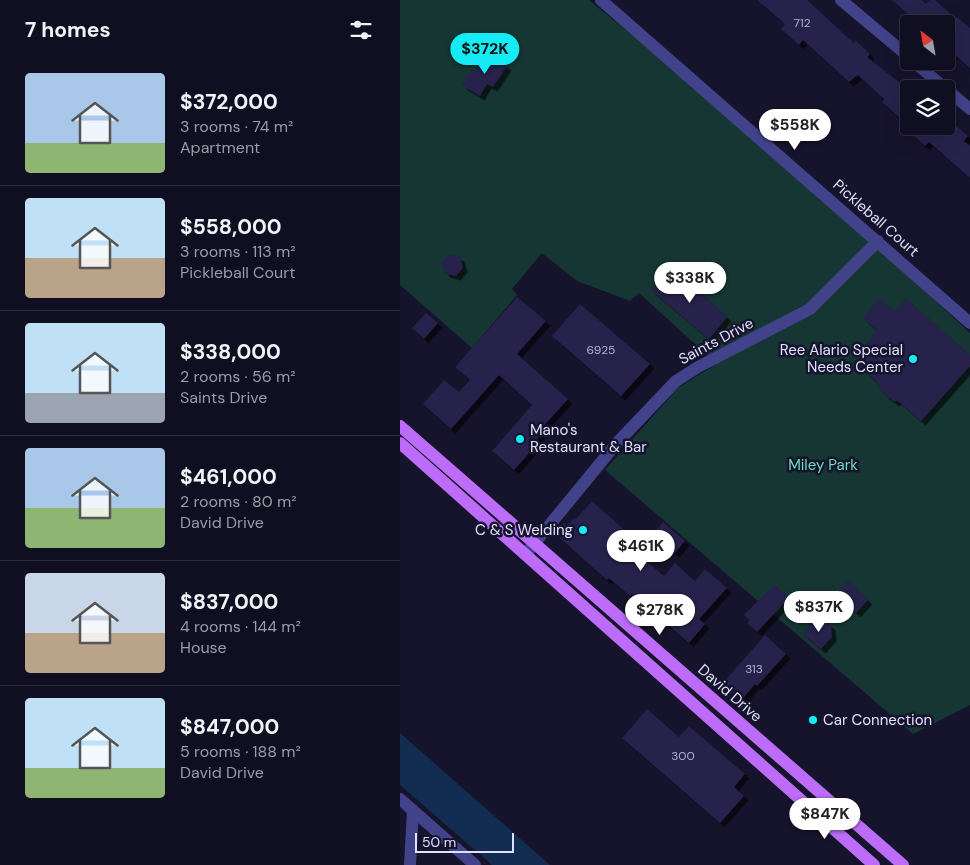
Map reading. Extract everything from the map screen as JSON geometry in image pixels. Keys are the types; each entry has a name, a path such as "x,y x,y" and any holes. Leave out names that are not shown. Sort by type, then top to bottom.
{"main road":[{"name":"David Drive","path":"400,426 903,865"},
{"path":"400,443 874,865"}],"street":[{"name":"Pickleball Court","path":"601,0 970,323"},
{"path":"842,0 900,50"},
{"path":"924,70 935,80"},
{"path":"955,96 970,109"},
{"name":"Saints Drive","path":"526,555 532,543 616,444 676,381 698,366 810,309 878,241"},
{"path":"400,799 475,865"},
{"path":"410,865 413,810"}],"green space":[{"name":"Miley Park","path":"400,0 589,0 770,147 970,333 970,705 913,734 605,470 679,387 717,364 639,293 630,301 577,281 542,253 512,289 517,295 472,348 400,285"}],"water":[{"path":"400,733 550,865 492,865 400,785"}],"building":[{"path":"757,0 807,0 854,43 856,41 870,54 867,57 900,83 900,118 882,102 884,99 858,75 849,82 803,40 799,45 781,29 785,24"},
{"path":"892,0 922,0 926,4 930,0 935,0 952,15 909,15"},
{"path":"957,17 970,28 970,68 955,55 955,18"},
{"path":"487,53 507,66 493,87 487,84 480,96 462,85 472,69 476,71"},
{"path":"955,125 968,136 964,141 970,146 970,178 929,142 925,146 913,135 955,135"},
{"path":"450,254 460,257 463,268 456,276 445,273 442,263"},
{"path":"674,270 727,317 709,339 651,290 658,281 662,284"},
{"path":"517,297 546,321 517,354 568,399 541,429 544,431 530,447 532,450 514,470 492,451 532,405 499,375 451,429 423,404 444,380 459,392 470,380 455,367"},
{"name":"Ree Alario Special Needs Center","path":"879,299 894,311 906,299 970,355 970,366 921,421 897,400 895,402 885,395 877,385 878,383 854,362 877,330 863,318"},
{"path":"580,304 650,364 621,396 552,336"},
{"path":"426,313 438,323 424,339 412,328"},
{"path":"592,501 639,543 633,550 664,576 675,563 695,581 705,569 727,588 699,619 705,624 689,643 632,594 630,596 609,578 607,580 555,534 565,523 567,526 574,518 576,519"},
{"path":"663,522 685,541 675,553 653,534"},
{"path":"848,581 868,600 856,613 836,594"},
{"path":"774,585 789,598 757,632 747,623 750,620 744,615"},
{"path":"825,621 831,626 832,637 821,649 803,634 813,622"},
{"path":"765,635 786,654 757,686 755,684 740,702 721,685"},
{"path":"647,709 679,737 689,726 745,774 734,787 744,796 720,823 622,738"}],"place":[{"name":"Ree Alario Special Needs Center","path":"913,359"},
{"name":"Mano's Restaurant & Bar","path":"520,439"},
{"name":"C & S Welding","path":"583,530"},
{"name":"Car Connection","path":"813,720"}]}
